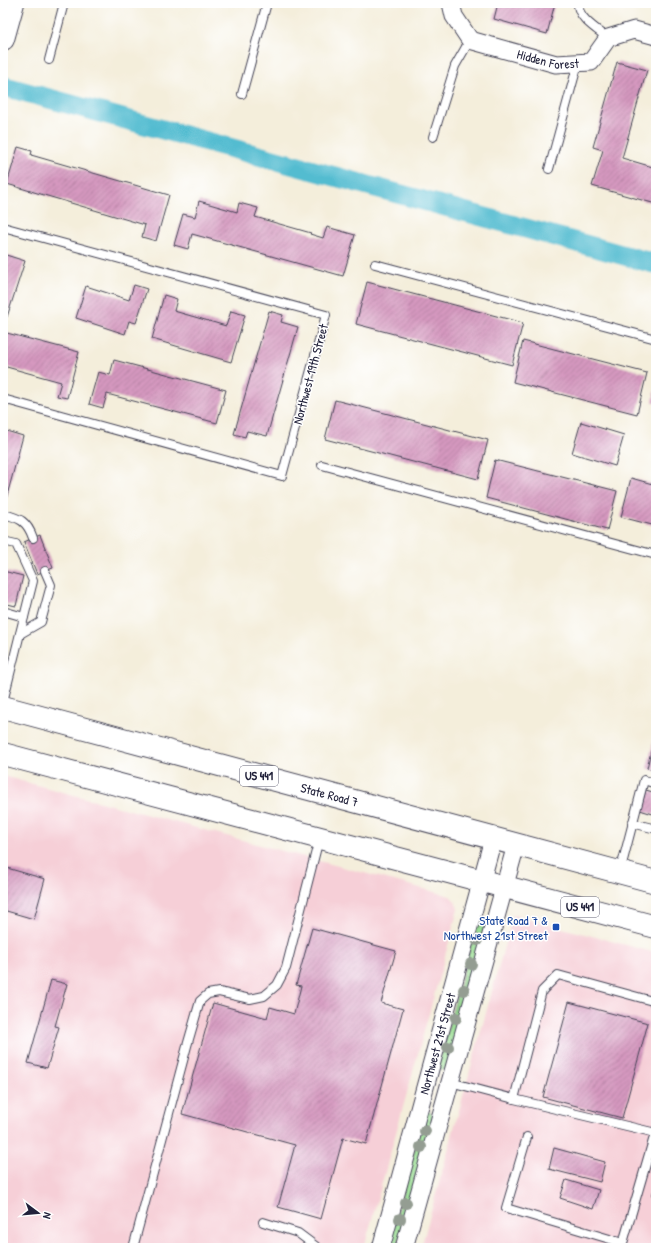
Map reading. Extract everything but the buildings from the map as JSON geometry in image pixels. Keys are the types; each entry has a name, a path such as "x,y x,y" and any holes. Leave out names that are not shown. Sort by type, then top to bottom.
{"main road":[{"path":"3,39 13,3"},
{"name":"State Road 7","path":"3,707 656,882"},
{"name":"US 441","path":"3,754 656,927"}],"street":[{"path":"451,3 454,16 470,40"},
{"path":"608,38 634,30 656,36"},
{"name":"Hidden Forest","path":"470,40 556,64 591,62 608,38"},
{"name":"Northwest 21st Street","path":"381,1248 493,839"},
{"name":"Northwest 21st Street","path":"404,1248 516,845"}],"lane":[{"path":"49,60 64,3"},
{"path":"242,94 267,3"},
{"path":"578,3 578,7 584,18 608,38"},
{"path":"433,137 455,66 470,40"},
{"path":"549,169 578,63"},
{"name":"Northwest 19th Street","path":"3,227 326,315 282,476 3,399"},
{"path":"375,264 656,339"},
{"path":"322,465 656,555"},
{"path":"3,514 18,518 29,526 33,538"},
{"path":"3,541 16,544 33,581 20,634 6,673 3,702"},
{"path":"20,634 41,622 51,585 46,571"},
{"path":"3,612 24,617"},
{"path":"620,873 644,780 656,784"},
{"path":"632,823 655,827"},
{"path":"132,1248 200,1001 208,994 219,992 250,1000 264,996 277,985 286,968 319,838"},
{"path":"514,1099 542,991 558,975 656,1002"},
{"path":"450,1082 514,1099 656,1132 623,1243 506,1208 527,1137"},
{"path":"262,1222 298,1233 318,1248"}],"shaded area":[{"path":"3,776 450,896 455,901 458,909 364,1248 3,1248"},
{"path":"513,915 656,953 656,1248 421,1248"}],"green space":[{"path":"481,918 484,918 487,921 447,1067 444,1070 440,1069 438,1064 476,926"},
{"path":"428,1111 432,1113 433,1117 399,1241 396,1244 391,1243 390,1239 424,1114"}],"waterway":[{"path":"3,86 656,264"}],"place":[{"name":"State Road 7 & Northwest 21st Street","path":"556,927"}]}
